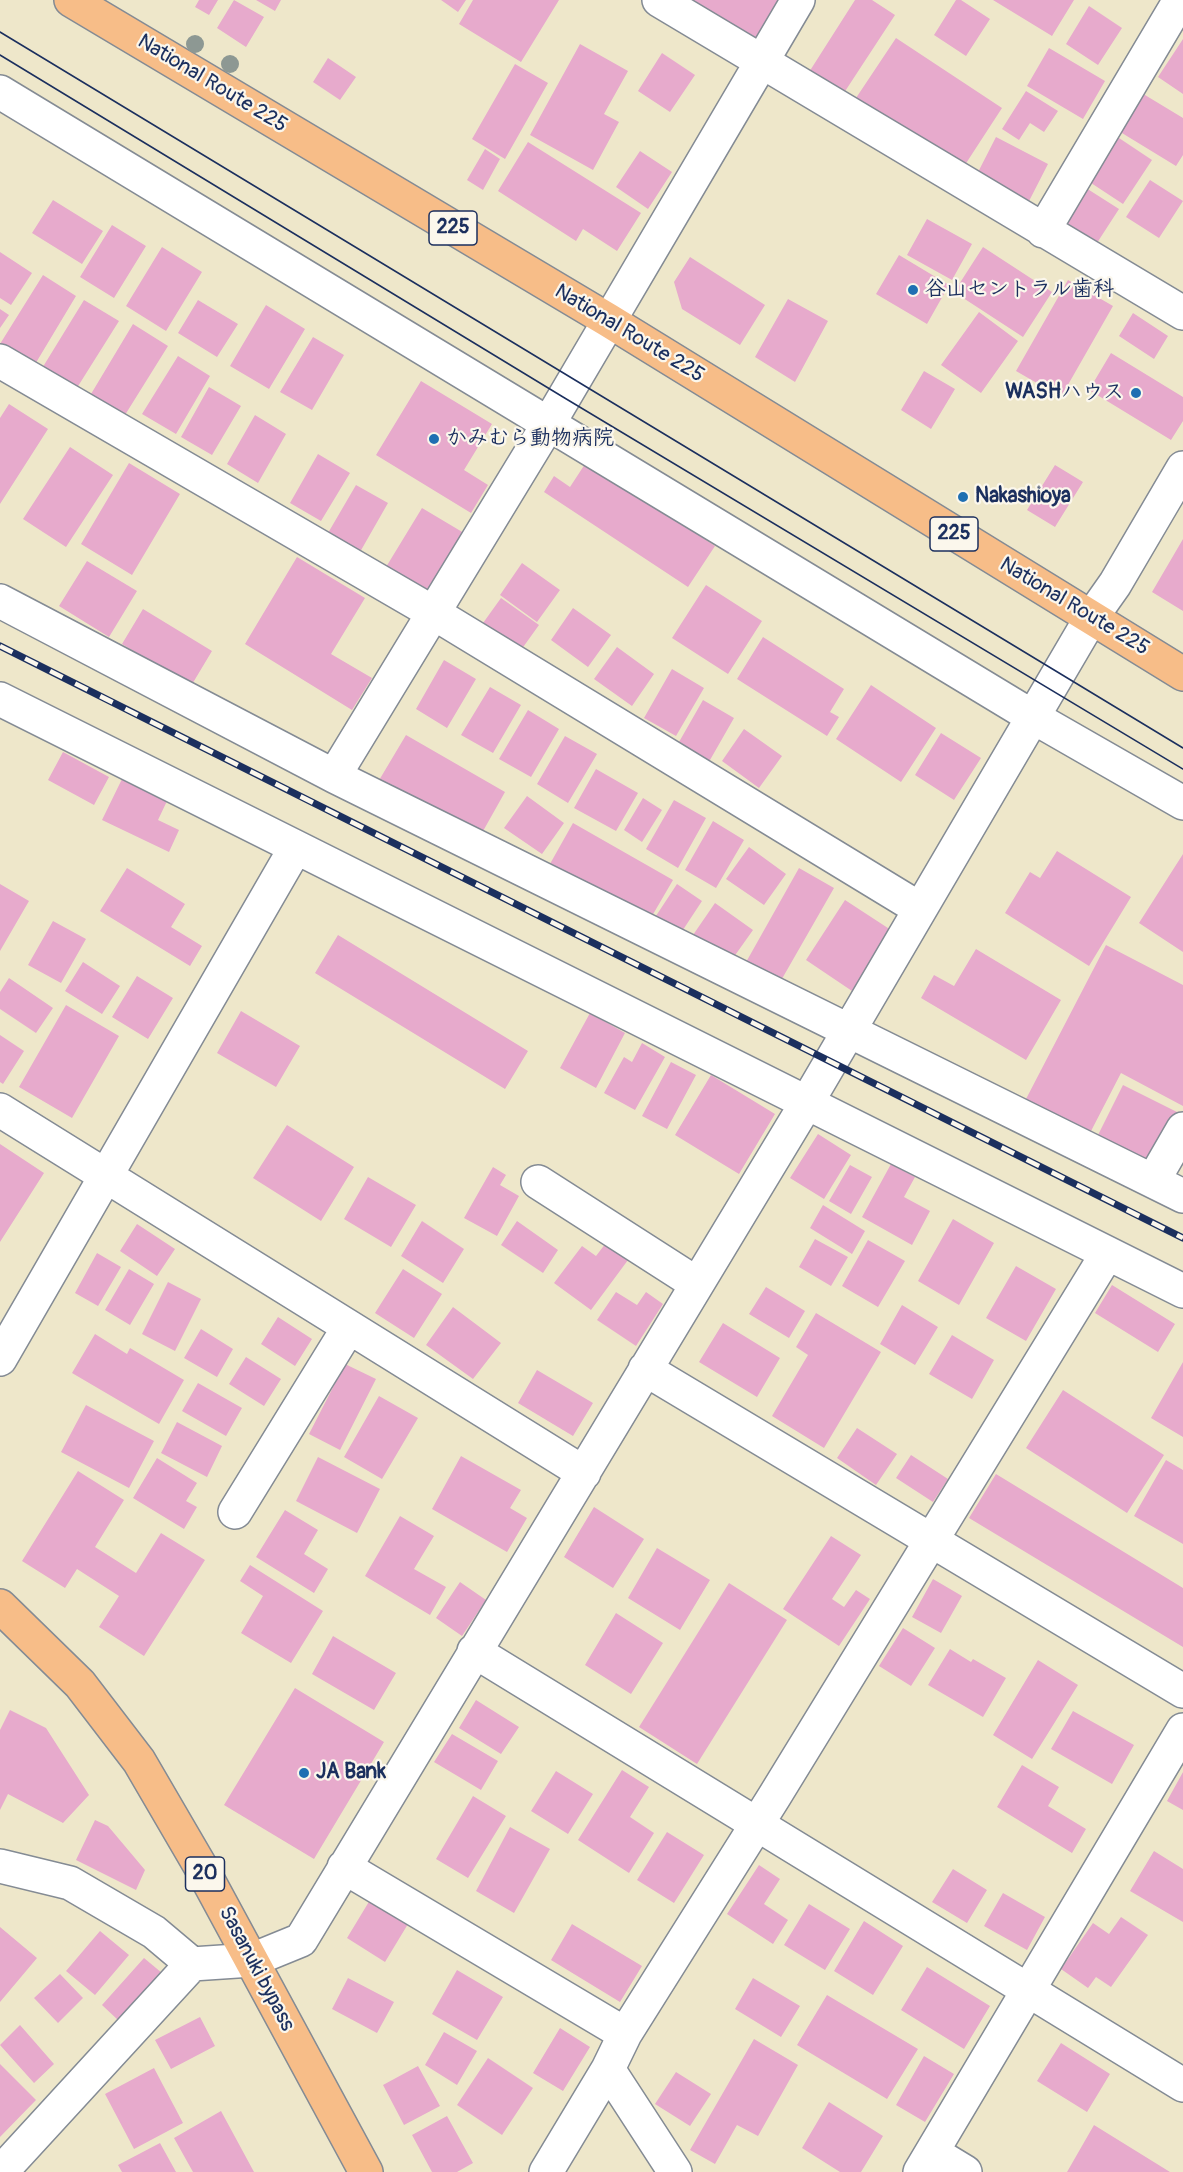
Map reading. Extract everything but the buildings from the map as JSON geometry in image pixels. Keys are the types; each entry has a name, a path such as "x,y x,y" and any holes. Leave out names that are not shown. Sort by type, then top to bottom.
{"main road":[{"name":"National Route 225","path":"79,2 608,320 1183,674"},
{"name":"Sasanuki bypass","path":"0,1606 80,1684 140,1761 252,1960 366,2172"}],"street":[{"path":"659,0 1183,313"},
{"path":"334,776 549,423 798,0"},
{"path":"1043,231 1180,0"},
{"path":"4,102 549,423 1033,717 1183,803"},
{"path":"0,361 432,612 920,909"},
{"path":"1,2172 192,1964 252,1960 301,1940 806,1104 1091,618 1114,584 1183,468"},
{"path":"0,601 334,776 1183,1196"},
{"path":"0,699 1183,1291"},
{"path":"0,1359 296,847"},
{"path":"0,1110 584,1473"},
{"path":"1153,1181 1183,1129"},
{"path":"538,1182 697,1284"},
{"path":"546,2172 608,2069 625,2034 756,1826 1107,1254"},
{"path":"235,1512 349,1327"},
{"path":"645,1369 1183,1692"},
{"path":"474,1651 756,1826 1183,2085"},
{"path":"965,2172 926,2162 1183,1730"},
{"path":"0,1866 70,1883 154,1932 192,1964"},
{"path":"344,1867 625,2034"},
{"path":"608,2069 675,2172"}],"tram line":[{"path":"0,32 1183,748"},
{"path":"0,55 563,397 1183,769"}],"railway":[{"path":"0,646 1183,1238"}],"place":[{"name":"谷山セントラル歯科","path":"913,290"},
{"name":"WASHハウス","path":"1136,393"},
{"name":"かみむら動物病院","path":"434,439"},
{"name":"Nakashioya","path":"963,497"},
{"name":"JA Bank","path":"304,1773"}]}
